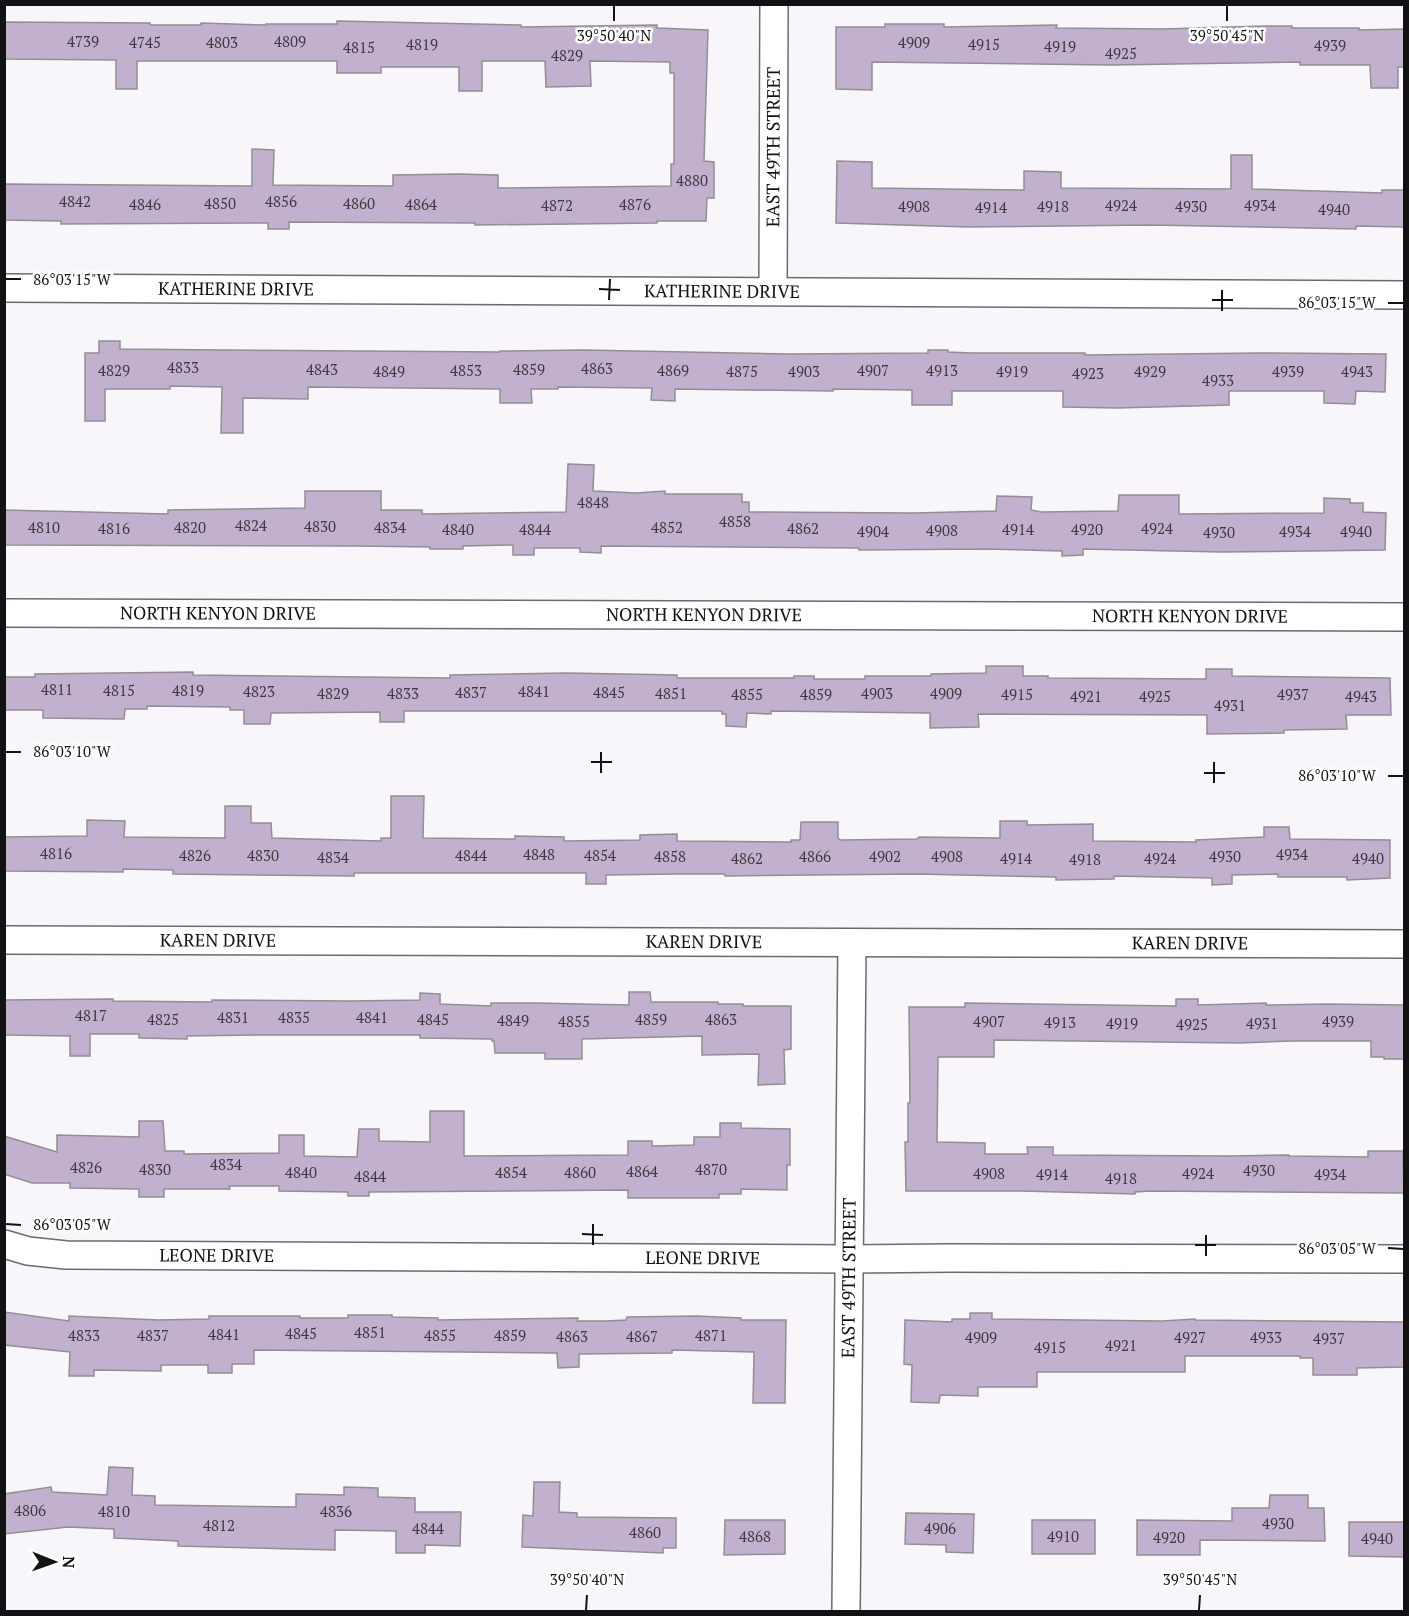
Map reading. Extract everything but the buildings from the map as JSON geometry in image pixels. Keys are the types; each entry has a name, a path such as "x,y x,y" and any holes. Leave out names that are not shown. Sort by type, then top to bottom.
{"street":[{"name":"EAST 49TH STREET","path":"773,291 774,4"},
{"name":"KATHERINE DRIVE","path":"4,288 1404,295"},
{"name":"NORTH KENYON DRIVE","path":"4,613 1404,617"},
{"name":"KAREN DRIVE","path":"4,940 1404,944"},
{"name":"EAST 49TH STREET","path":"846,1611 852,943"},
{"name":"LEONE DRIVE","path":"4,1244 28,1251 66,1255 1404,1259"}]}
